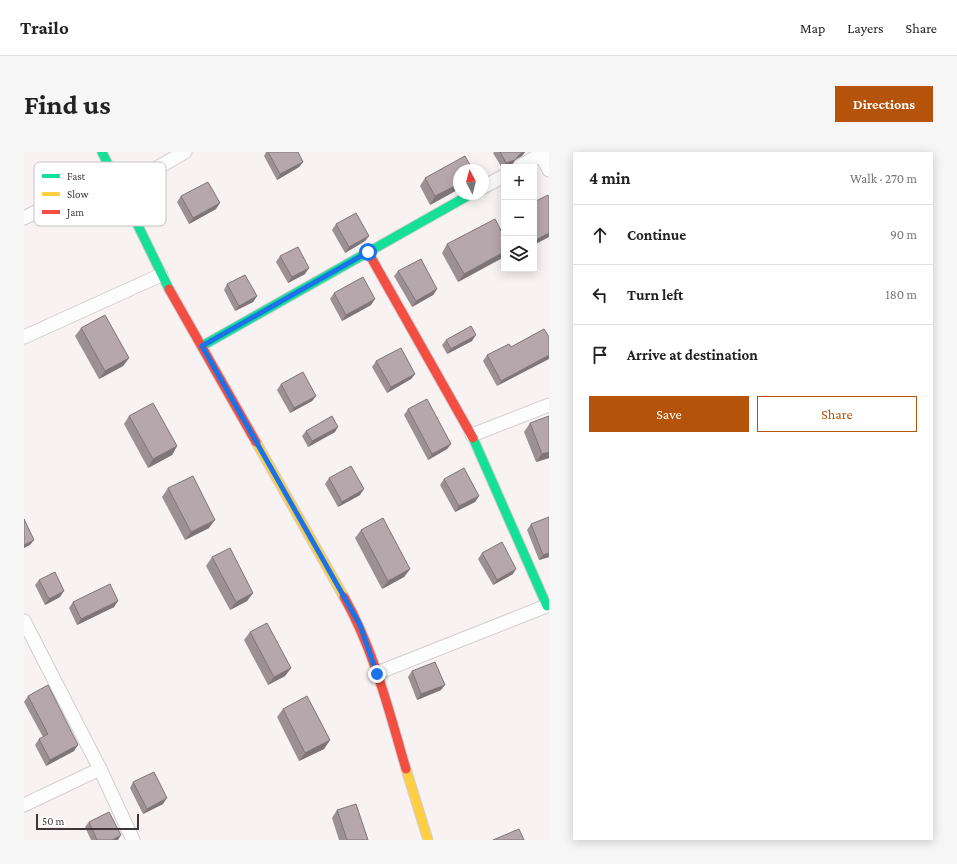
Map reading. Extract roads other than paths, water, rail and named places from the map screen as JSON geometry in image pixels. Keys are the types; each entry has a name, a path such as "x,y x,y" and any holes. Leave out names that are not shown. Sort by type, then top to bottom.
{"street":[{"path":"102,152 107,162"},
{"path":"166,163 185,152"},
{"path":"524,164 543,153 549,170"},
{"path":"489,184 501,178"},
{"path":"202,346 460,200"},
{"path":"24,218 34,213"},
{"path":"138,226 161,275 360,625 377,674 428,840"},
{"path":"368,252 472,435 548,606 377,674"},
{"path":"24,337 161,275"},
{"path":"472,435 549,405"},
{"path":"24,621 100,768 133,840"},
{"path":"24,805 100,768"}]}
